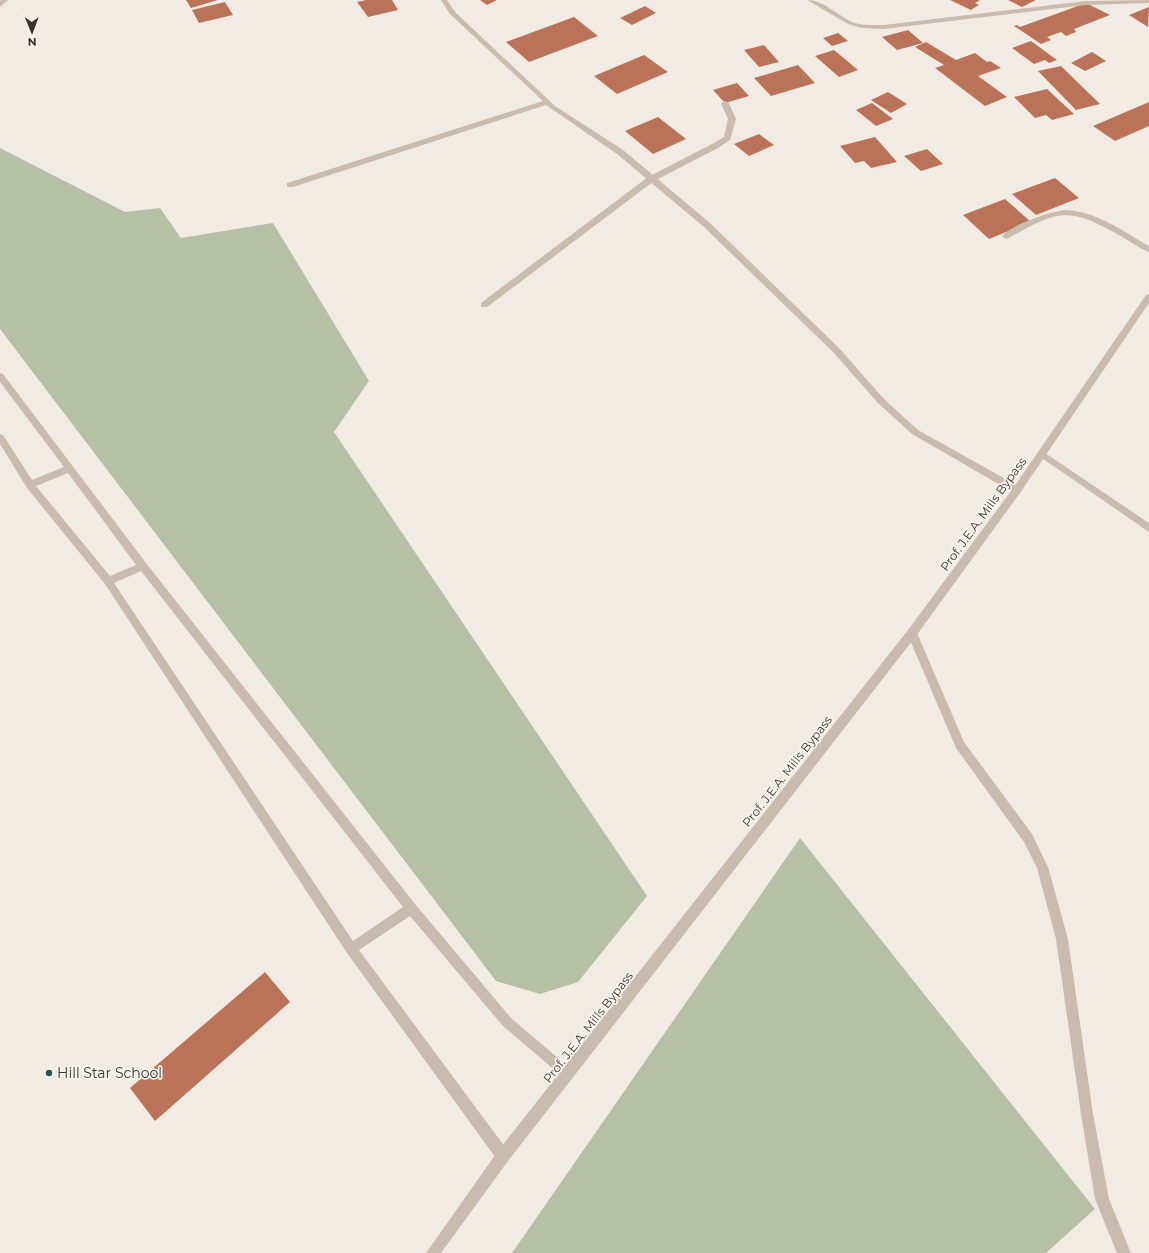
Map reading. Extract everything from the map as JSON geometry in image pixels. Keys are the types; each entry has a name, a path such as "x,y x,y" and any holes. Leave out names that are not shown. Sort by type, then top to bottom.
{"street":[{"path":"0,5 4,0"},
{"path":"444,0 452,13 547,102 620,152 707,225 836,350 881,401 915,432 1017,490"},
{"path":"810,0 850,23 862,26 884,27 1086,3 1149,1"},
{"path":"290,185 547,102"},
{"path":"484,305 651,179 715,146 727,138 732,119 725,103"},
{"path":"1006,236 1043,217 1066,212 1085,215 1149,249"},
{"name":"Prof. J.E.A. Mills Bypass","path":"433,1253 502,1156 568,1074 912,632 1017,490 1149,297"},
{"path":"0,376 143,566 411,908 507,1022 568,1074"},
{"path":"0,437 30,485 108,580 351,949 502,1156"},
{"path":"1042,454 1149,528"},
{"path":"30,485 69,469"},
{"path":"108,580 143,566"},
{"path":"912,632 960,745 1028,838 1042,867 1062,939 1087,1114 1102,1199 1124,1253"},
{"path":"351,949 411,908"}],"green space":[{"path":"0,148 125,212 160,208 181,238 273,223 369,381 334,432 647,896 578,982 540,994 496,981 0,329"},
{"path":"800,838 1095,1209 1046,1253 512,1253"}],"building":[{"path":"186,0 218,0 191,8"},
{"path":"366,0 392,0 398,10 368,17 357,2"},
{"path":"480,0 497,0 487,5"},
{"path":"950,0 980,0 975,3 979,5 971,10"},
{"path":"1008,0 1036,0 1022,7"},
{"path":"225,2 233,15 199,23 192,10"},
{"path":"1086,3 1110,15 1074,29 1076,32 1066,36 1061,32 1047,37 1051,40 1041,44 1014,26 1017,25 1020,27"},
{"path":"645,6 656,13 632,25 620,18"},
{"path":"1149,7 1148,27 1129,15"},
{"path":"574,17 598,36 529,62 506,42"},
{"path":"908,30 923,43 897,50 882,37"},
{"path":"838,33 848,41 832,46 823,38"},
{"path":"1031,41 1057,60 1049,63 1045,60 1034,64 1012,48"},
{"path":"926,42 956,60 975,53 987,62 990,61 1001,68 978,76 1007,97 985,106 935,68 944,65 915,47"},
{"path":"764,45 779,62 759,67 744,50"},
{"path":"834,50 858,70 839,77 815,56"},
{"path":"1092,52 1106,61 1085,71 1071,63"},
{"path":"644,55 668,72 617,94 594,76"},
{"path":"798,65 815,83 771,96 754,78"},
{"path":"1061,66 1100,104 1076,110 1038,71"},
{"path":"737,83 749,96 725,103 713,90"},
{"path":"1047,89 1074,114 1052,120 1046,115 1035,118 1014,97"},
{"path":"888,92 907,104 891,113 871,100"},
{"path":"1149,102 1149,126 1115,141 1093,126"},
{"path":"872,103 893,119 876,126 856,110"},
{"path":"658,117 686,139 653,154 625,131"},
{"path":"759,134 774,145 749,156 734,144"},
{"path":"875,137 897,162 871,168 864,161 855,163 840,146"},
{"path":"927,149 943,164 921,171 904,156"},
{"path":"1055,178 1079,198 1036,215 1012,194"},
{"path":"1005,199 1031,222 989,239 963,215"},
{"path":"265,972 290,1002 155,1121 130,1088"}],"place":[{"name":"Hill Star School","path":"49,1073"}]}
